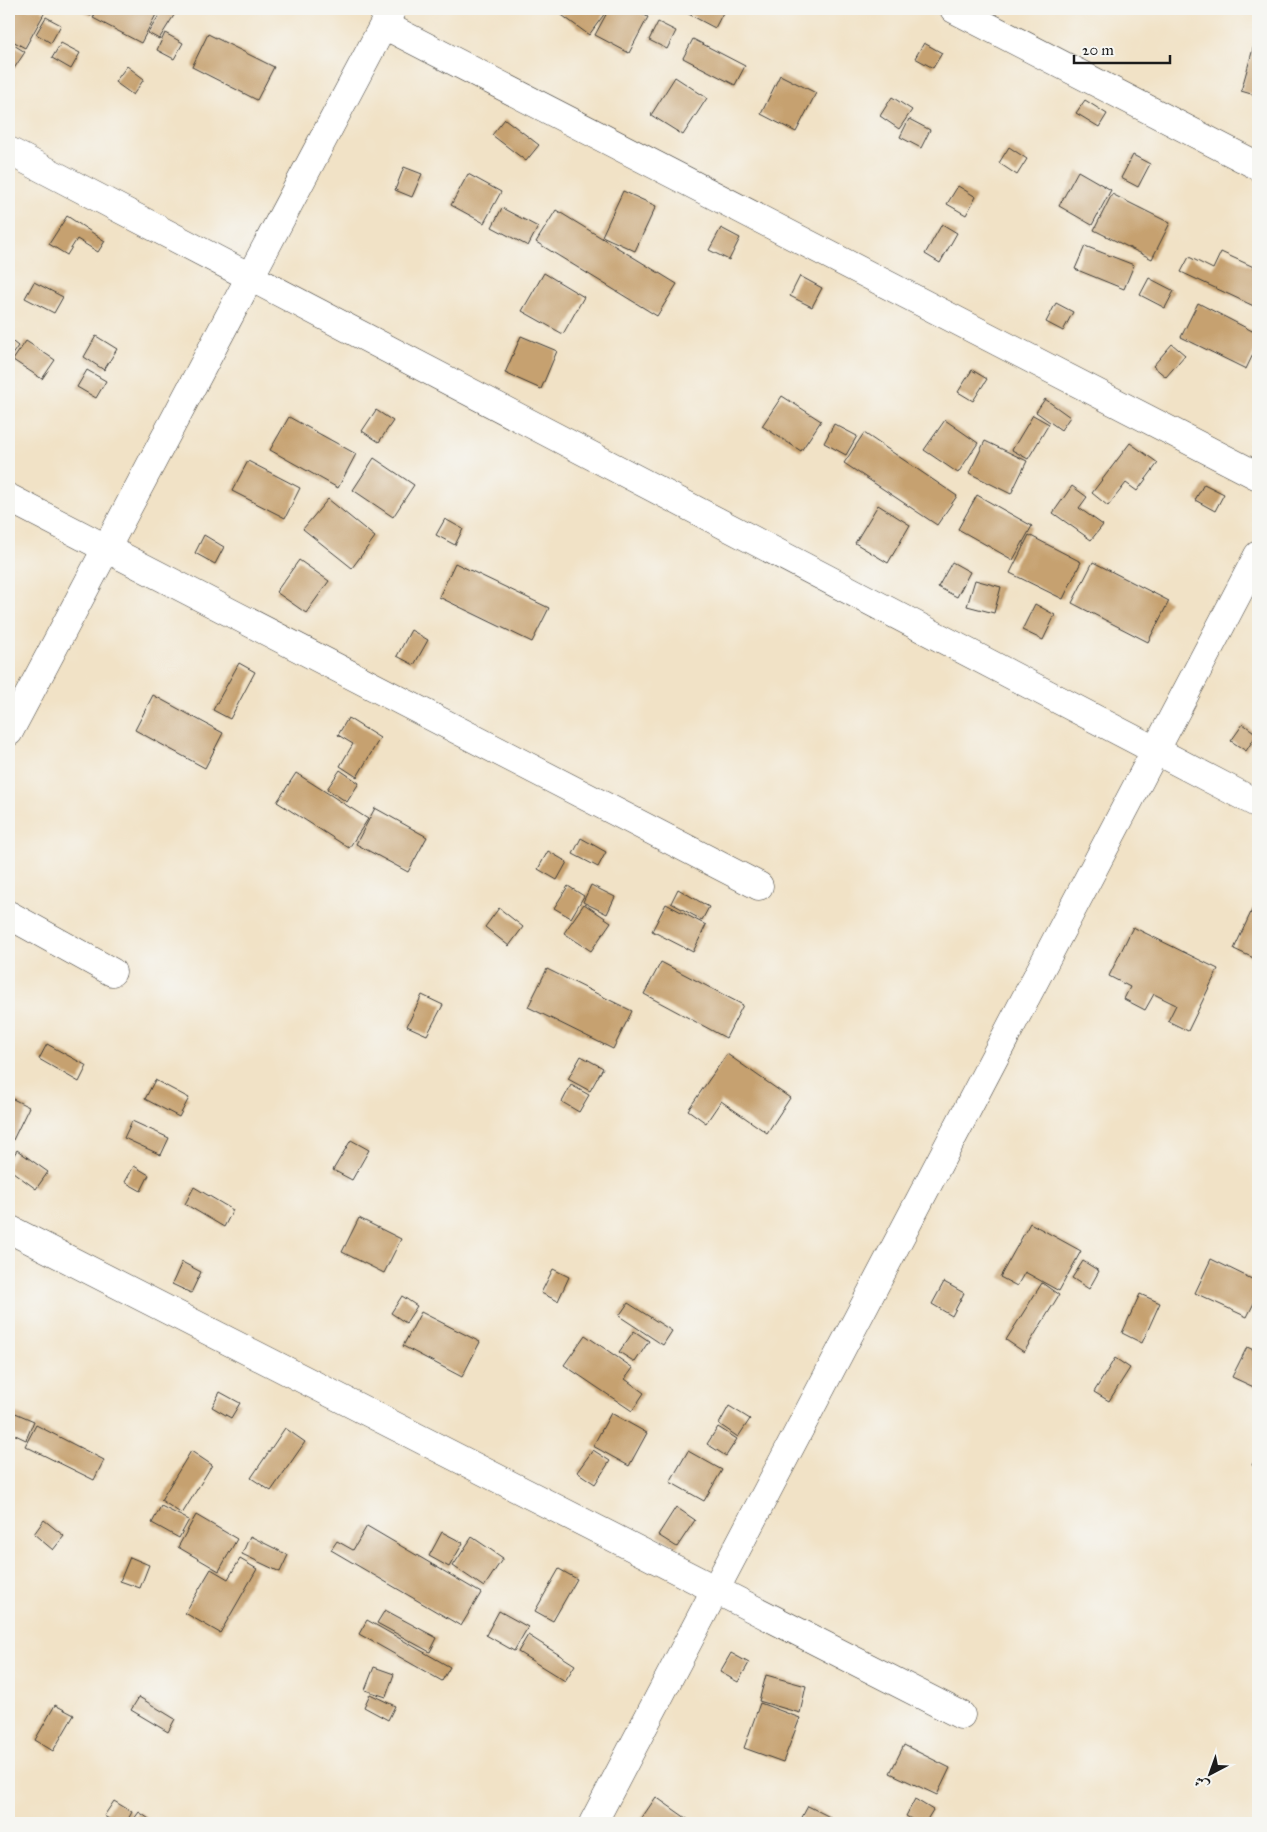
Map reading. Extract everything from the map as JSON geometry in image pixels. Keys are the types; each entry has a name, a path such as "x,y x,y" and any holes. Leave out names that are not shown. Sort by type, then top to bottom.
{"street":[{"path":"954,9 1258,166"},
{"path":"9,732 388,17 1258,476"},
{"path":"9,151 1258,804"},
{"path":"9,498 759,886"},
{"path":"593,1823 1258,555"},
{"path":"9,915 112,972"},
{"path":"9,1229 961,1715"}],"building":[{"path":"9,9 40,9 45,12 25,48 9,39"},
{"path":"78,9 95,9 91,16"},
{"path":"98,9 159,9 141,43 93,18"},
{"path":"163,9 178,9 159,39 148,33"},
{"path":"562,9 608,9 589,35 559,13"},
{"path":"609,9 632,9 648,17 629,53 595,35"},
{"path":"684,9 725,9 715,28 683,11"},
{"path":"46,17 61,25 51,43 36,34"},
{"path":"658,22 676,31 667,49 649,40"},
{"path":"1258,31 1258,96 1241,91"},
{"path":"165,33 183,43 174,59 157,50"},
{"path":"208,34 274,67 257,100 192,67"},
{"path":"693,39 745,66 735,85 683,58"},
{"path":"9,42 25,52 9,76"},
{"path":"61,43 80,53 71,69 52,58"},
{"path":"924,43 942,53 933,68 915,58"},
{"path":"127,66 144,79 133,95 115,82"},
{"path":"780,75 816,93 796,132 761,114"},
{"path":"675,77 707,98 683,135 651,115"},
{"path":"892,97 912,110 899,129 880,116"},
{"path":"1085,100 1107,114 1099,127 1076,113"},
{"path":"505,119 539,145 526,161 492,135"},
{"path":"909,119 930,130 921,148 900,137"},
{"path":"1009,147 1027,159 1017,175 999,163"},
{"path":"1133,155 1150,164 1138,187 1121,178"},
{"path":"404,167 422,174 412,197 395,190"},
{"path":"1078,171 1111,190 1092,225 1059,206"},
{"path":"468,174 501,192 484,223 451,205"},
{"path":"958,186 976,197 966,215 947,204"},
{"path":"623,191 656,206 635,251 602,236"},
{"path":"1112,194 1170,223 1152,259 1094,230"},
{"path":"502,208 538,227 528,246 492,227"},
{"path":"556,210 677,284 657,316 536,242"},
{"path":"67,216 105,241 98,252 77,239 67,255 49,244"},
{"path":"942,224 957,233 940,263 925,254"},
{"path":"721,228 740,238 729,260 709,250"},
{"path":"1085,246 1134,265 1124,289 1075,269"},
{"path":"1221,252 1258,269 1258,308 1181,272 1189,257 1213,269"},
{"path":"544,273 584,297 563,334 522,311"},
{"path":"800,276 822,288 812,307 790,296"},
{"path":"1149,278 1174,291 1165,308 1140,295"},
{"path":"34,282 63,297 54,313 25,298"},
{"path":"1056,303 1073,312 1063,331 1046,322"},
{"path":"1198,303 1258,334 1258,344 1246,369 1181,337"},
{"path":"96,336 117,349 104,370 84,357"},
{"path":"521,336 557,351 541,389 505,373"},
{"path":"9,339 18,346 9,359"},
{"path":"26,341 55,360 42,379 13,360"},
{"path":"1172,344 1185,355 1166,377 1153,366"},
{"path":"87,370 106,381 96,398 77,387"},
{"path":"972,370 987,379 973,401 958,392"},
{"path":"782,396 821,421 801,451 762,426"},
{"path":"1045,399 1070,417 1061,430 1036,412"},
{"path":"376,410 393,421 379,442 362,431"},
{"path":"1033,415 1049,424 1028,459 1012,450"},
{"path":"289,417 356,454 338,488 270,450"},
{"path":"945,420 978,443 958,473 924,450"},
{"path":"834,424 857,436 846,455 824,443"},
{"path":"864,433 957,496 937,525 844,463"},
{"path":"985,441 1027,461 1011,494 969,473"},
{"path":"1130,443 1158,463 1137,491 1126,483 1108,506 1092,493"},
{"path":"374,458 414,485 393,517 353,490"},
{"path":"248,461 300,488 285,518 232,491"},
{"path":"1204,484 1224,494 1215,511 1195,500"},
{"path":"1072,486 1087,497 1079,508 1103,525 1091,540 1053,513"},
{"path":"977,495 1032,526 1013,560 958,529"},
{"path":"328,499 375,537 352,568 303,529"},
{"path":"878,505 910,525 888,563 855,543"},
{"path":"445,519 463,529 455,545 436,535"},
{"path":"204,535 224,547 215,564 195,553"},
{"path":"1029,535 1081,562 1063,599 1010,573"},
{"path":"299,560 329,581 306,613 276,592"},
{"path":"952,562 970,572 957,597 938,587"},
{"path":"1093,562 1169,601 1148,642 1072,603"},
{"path":"455,563 549,608 532,642 439,597"},
{"path":"975,580 1001,587 994,613 967,606"},
{"path":"1035,604 1055,615 1043,640 1022,630"},
{"path":"411,630 428,640 414,665 397,656"},
{"path":"239,663 255,672 230,719 213,710"},
{"path":"153,695 223,733 205,768 135,730"},
{"path":"348,718 380,738 357,777 340,766 353,744 338,735"},
{"path":"1243,724 1257,734 1246,751 1231,741"},
{"path":"340,770 359,783 347,802 327,789"},
{"path":"296,773 368,819 349,848 277,802"},
{"path":"375,808 427,837 408,872 356,844"},
{"path":"581,838 606,852 598,867 573,854"},
{"path":"548,851 567,862 557,880 538,869"},
{"path":"591,885 615,897 607,914 583,902"},
{"path":"568,886 584,896 571,918 554,908"},
{"path":"678,889 709,907 702,920 671,903"},
{"path":"584,904 611,922 591,951 564,933"},
{"path":"666,904 706,925 693,952 652,931"},
{"path":"499,908 523,927 509,946 485,927"},
{"path":"1253,908 1258,911 1258,960 1234,949"},
{"path":"1133,927 1218,969 1188,1031 1168,1021 1176,1005 1154,994 1145,1010 1124,999 1130,987 1109,976"},
{"path":"661,962 743,1005 726,1038 644,994"},
{"path":"547,969 632,1011 613,1049 528,1007"},
{"path":"422,995 443,1005 427,1035 407,1026"},
{"path":"47,1044 87,1066 79,1082 39,1059"},
{"path":"727,1054 790,1098 767,1133 721,1101 706,1123 688,1110"},
{"path":"581,1056 603,1068 590,1091 568,1079"},
{"path":"155,1080 189,1098 179,1117 145,1099"},
{"path":"571,1085 589,1095 579,1112 562,1102"},
{"path":"9,1097 29,1107 12,1142 9,1140"},
{"path":"132,1121 169,1138 161,1155 124,1138"},
{"path":"351,1140 369,1150 352,1180 333,1170"},
{"path":"17,1150 48,1172 36,1189 9,1169 9,1163"},
{"path":"134,1166 149,1175 141,1191 125,1182"},
{"path":"194,1187 233,1210 224,1227 185,1204"},
{"path":"359,1218 401,1239 384,1273 342,1252"},
{"path":"1030,1223 1081,1251 1059,1291 1025,1272 1017,1286 1000,1277"},
{"path":"1211,1259 1258,1282 1258,1295 1247,1317 1195,1293"},
{"path":"1083,1261 1099,1271 1089,1289 1072,1278"},
{"path":"182,1262 201,1272 191,1293 172,1284"},
{"path":"553,1269 569,1277 558,1301 541,1293"},
{"path":"944,1282 964,1293 952,1316 932,1304"},
{"path":"1042,1283 1059,1295 1024,1352 1006,1340"},
{"path":"1140,1294 1160,1303 1142,1343 1122,1333"},
{"path":"402,1296 417,1306 406,1323 391,1313"},
{"path":"628,1303 672,1331 663,1345 619,1316"},
{"path":"421,1312 480,1342 462,1377 403,1346"},
{"path":"634,1331 649,1341 635,1362 619,1352"},
{"path":"585,1335 633,1368 625,1379 644,1393 632,1411 564,1365"},
{"path":"1247,1347 1258,1352 1258,1389 1232,1377"},
{"path":"1115,1358 1130,1368 1109,1401 1094,1392"},
{"path":"220,1392 240,1403 231,1418 212,1407"},
{"path":"729,1406 750,1419 738,1437 719,1424"},
{"path":"13,1412 34,1421 26,1440 9,1432 9,1423"},
{"path":"611,1413 647,1433 629,1466 593,1446"},
{"path":"36,1425 104,1460 94,1480 25,1446"},
{"path":"718,1427 737,1439 726,1456 707,1444"},
{"path":"285,1428 305,1442 271,1491 251,1478"},
{"path":"593,1450 610,1461 595,1484 577,1472"},
{"path":"191,1451 212,1465 182,1514 161,1500"},
{"path":"688,1451 722,1470 704,1501 670,1482"},
{"path":"1258,1455 1258,1470 1252,1465"},
{"path":"161,1506 189,1520 179,1538 152,1523"},
{"path":"676,1507 695,1520 677,1547 658,1535"},
{"path":"196,1515 237,1539 219,1571 178,1547"},
{"path":"44,1520 64,1536 53,1550 34,1534"},
{"path":"367,1526 481,1593 461,1626 331,1550 337,1541 353,1550"},
{"path":"442,1532 463,1543 449,1567 429,1556"},
{"path":"250,1536 288,1555 280,1572 242,1554"},
{"path":"472,1537 503,1558 484,1587 453,1566"},
{"path":"130,1557 149,1565 140,1588 120,1581"},
{"path":"240,1559 257,1569 220,1633 185,1613 211,1569 228,1579"},
{"path":"559,1569 577,1579 553,1621 535,1611"},
{"path":"385,1610 437,1638 430,1652 377,1623"},
{"path":"499,1611 528,1627 514,1651 486,1635"},
{"path":"367,1620 450,1667 442,1681 359,1634"},
{"path":"528,1635 575,1665 565,1681 518,1652"},
{"path":"731,1653 749,1663 738,1682 720,1672"},
{"path":"374,1667 394,1674 386,1697 365,1690"},
{"path":"766,1675 806,1686 800,1713 759,1701"},
{"path":"370,1694 395,1706 388,1720 364,1707"},
{"path":"139,1697 175,1719 168,1732 131,1710"},
{"path":"760,1703 800,1718 783,1762 744,1748"},
{"path":"55,1705 74,1715 53,1751 35,1740"},
{"path":"904,1745 950,1768 937,1795 890,1773"},
{"path":"656,1797 693,1823 646,1823 641,1819"},
{"path":"915,1799 933,1810 925,1823 918,1823 906,1816"},
{"path":"114,1801 132,1812 126,1823 116,1823 104,1816"},
{"path":"808,1806 830,1817 827,1823 799,1823"},
{"path":"139,1812 155,1823 131,1823"}]}
